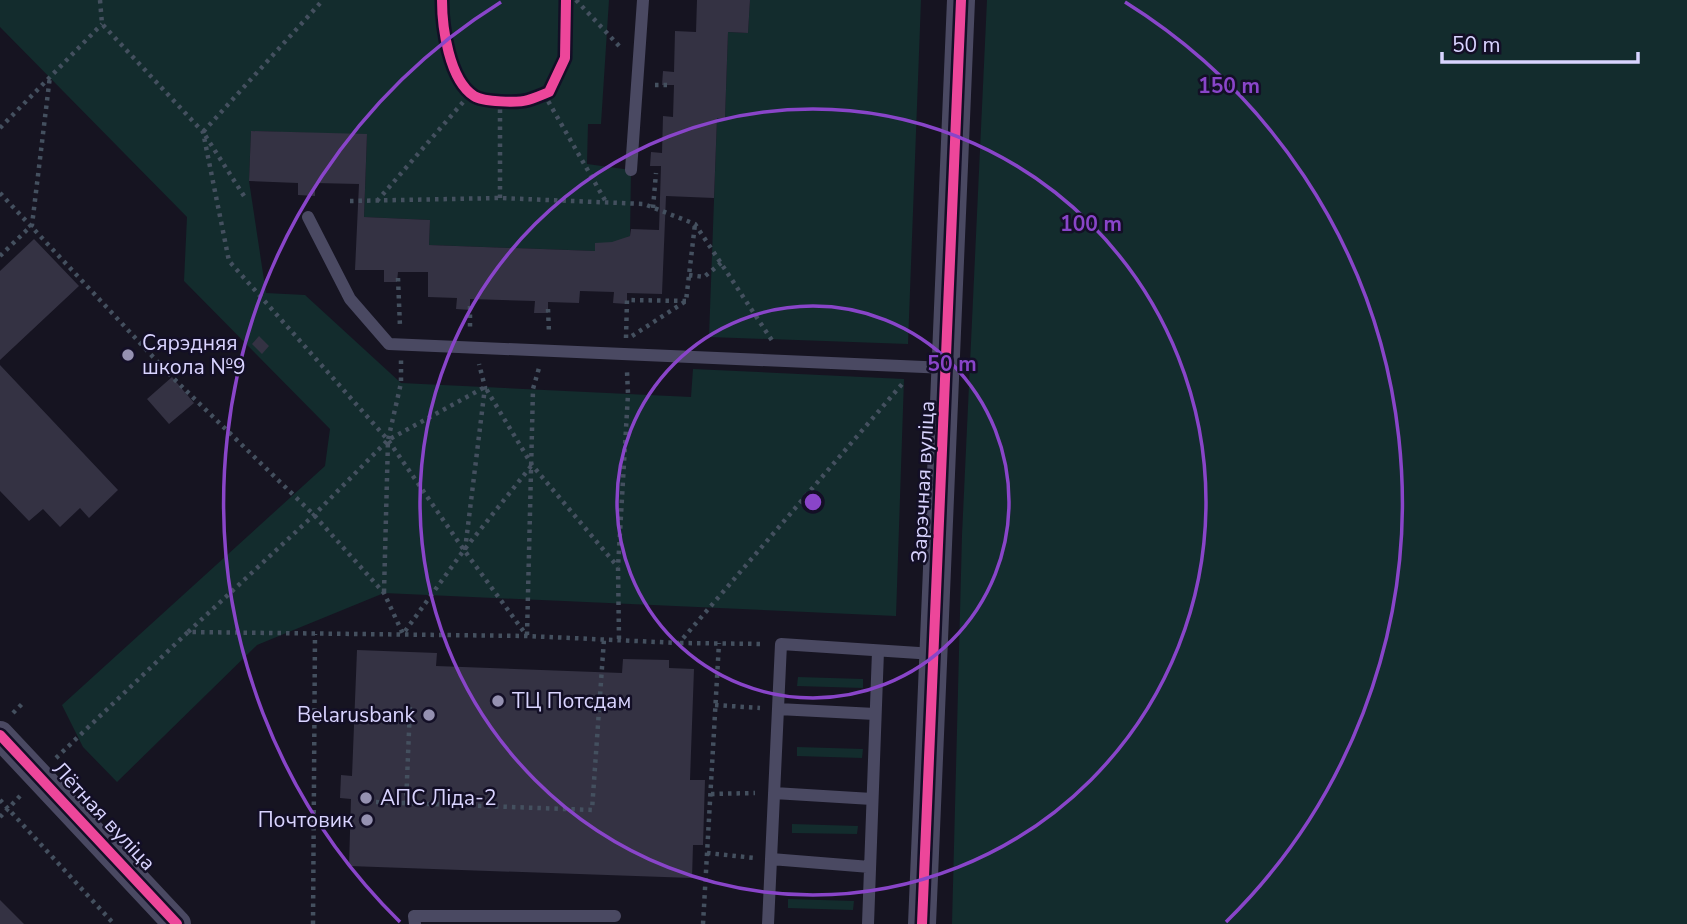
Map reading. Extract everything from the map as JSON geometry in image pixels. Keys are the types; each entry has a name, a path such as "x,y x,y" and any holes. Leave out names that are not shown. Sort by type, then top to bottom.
{"street":[{"name":"Зарэчная вуліца","path":"922,924 961,0"},
{"name":"Лётная вуліца","path":"0,735 177,924"}],"lane":[{"path":"631,170 643,0"},
{"path":"308,217 350,299 389,344 947,368"},
{"path":"768,924 781,644 934,654"},
{"path":"868,924 878,651"},
{"path":"778,709 875,714"},
{"path":"774,793 872,799"},
{"path":"771,859 870,867"},
{"path":"415,924 414,916 615,916"}],"path":[{"path":"100,0 102,24 203,132 244,196"},
{"path":"203,132 323,0"},
{"path":"569,0 653,85 668,85"},
{"path":"0,128 102,24"},
{"path":"0,256 32,225 50,76"},
{"path":"554,80 549,92 539,96 606,203"},
{"path":"377,202 468,90 475,97 513,101"},
{"path":"500,101 500,198"},
{"path":"203,132 229,261 388,440 527,636"},
{"path":"653,208 657,166"},
{"path":"646,173 656,173"},
{"path":"0,193 169,374 314,515 384,593 403,634"},
{"path":"350,201 500,198 644,204 695,224 778,348"},
{"path":"686,301 695,224"},
{"path":"689,275 704,277 721,263"},
{"path":"384,593 388,440 401,383 398,278"},
{"path":"619,639 618,566 628,394 627,300 686,301"},
{"path":"626,340 686,301"},
{"path":"470,306 470,332 485,387 532,465 618,566"},
{"path":"527,636 533,389 549,337 548,309"},
{"path":"680,643 917,367"},
{"path":"0,817 39,774 314,515 388,440 485,387"},
{"path":"464,550 485,387"},
{"path":"403,634 464,550 532,465"},
{"path":"188,632 527,636 680,643 781,644"},
{"path":"313,924 315,634"},
{"path":"376,802 592,810 604,639"},
{"path":"704,924 719,643"},
{"path":"715,705 778,709"},
{"path":"406,804 410,707"},
{"path":"710,794 774,793"},
{"path":"0,800 114,924"},
{"path":"707,853 771,859"}],"green space":[{"path":"0,0 609,0 601,124 588,124 587,164 631,170 630,236 595,251 429,245 430,220 364,217 367,135 251,131 249,181 266,293 305,295 401,383 691,397 693,369 904,379 896,616 384,593 257,645 117,782 83,747 62,705 325,466 330,429 184,281 187,217 0,27"},
{"path":"750,0 921,0 908,344 709,337 717,118 725,118 728,32 748,33"},
{"path":"987,0 1687,0 1687,924 952,924 962,535"},
{"path":"798,677 863,679 863,688 797,686"},
{"path":"797,747 863,749 862,758 797,756"},
{"path":"792,824 858,826 857,834 792,833"},
{"path":"788,899 854,901 853,910 788,908"}],"building":[{"path":"697,0 750,0 748,33 728,32 725,118 717,118 714,198 666,196 662,294 627,293 627,304 613,303 614,292 580,291 579,303 548,302 548,313 534,313 535,301 470,299 470,310 456,309 457,298 428,297 428,272 398,272 397,282 384,282 384,270 355,270 359,184 315,183 315,196 298,195 298,183 249,181 251,131 367,134 364,217 430,220 429,245 595,251 595,243 612,242 630,236 631,229 659,230 661,166 650,166 651,152 662,153 663,116 673,117 674,85 662,85 663,71 674,72 675,31 696,32"},
{"path":"34,239 79,286 0,360 0,271"},
{"path":"259,336 269,346 262,354 252,344"},
{"path":"0,365 118,490 89,518 80,508 60,527 43,509 29,521 0,491"},
{"path":"172,377 194,403 169,424 147,399"},
{"path":"357,650 437,653 436,666 622,673 623,659 669,660 669,668 694,669 690,780 705,780 703,845 693,845 692,878 349,866 351,799 340,798 341,775 352,776"},
{"path":"0,900 24,924 0,924"}],"cycle path":[{"path":"442,0 443,24 458,78 474,96 509,102 528,100 549,92 565,58 566,0"},
{"path":"922,924 961,0"},
{"path":"0,735 177,924"}],"place":[{"name":"Сярэдняя школа №9","path":"128,355"},
{"name":"ТЦ Потсдам","path":"498,701"},
{"name":"Belarusbank","path":"429,715"},
{"name":"АПС Ліда-2","path":"366,798"},
{"name":"Почтовик","path":"367,820"}]}
